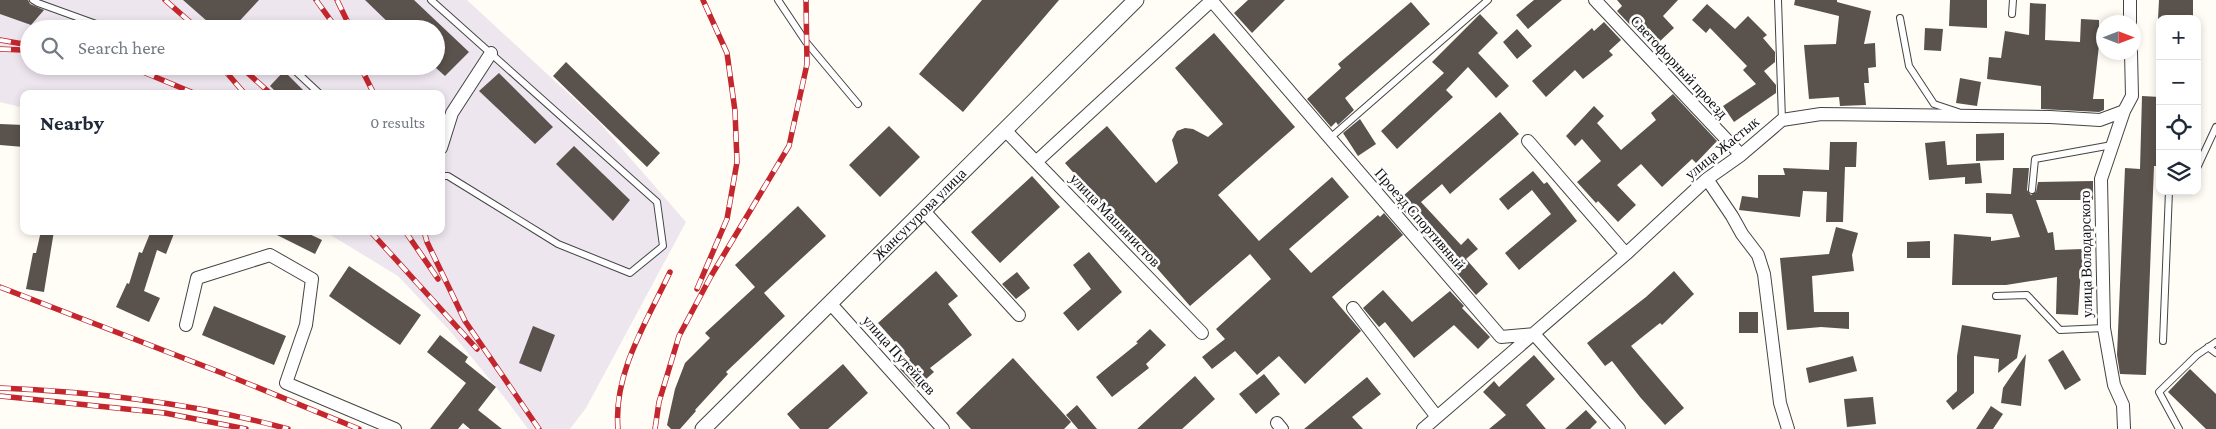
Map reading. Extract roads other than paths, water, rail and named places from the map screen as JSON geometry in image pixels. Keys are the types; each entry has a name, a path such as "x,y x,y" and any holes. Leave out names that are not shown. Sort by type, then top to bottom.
{"street":[{"name":"Жансугурова улица","path":"703,429 1136,0"},
{"name":"Светофорный проезд","path":"1595,0 1740,155"},
{"path":"2130,0 2130,15"},
{"path":"1036,162 1211,1"},
{"name":"Проезд Спортивный","path":"1211,1 1501,337 1534,334"},
{"path":"445,135 452,113 491,53"},
{"name":"улица Володарского","path":"2124,428 2123,405 2114,385 2104,328 2101,180 2124,111 2132,96 2131,60"},
{"name":"улица Жастык","path":"1430,425 1626,254 1707,180 1782,120 1821,114 2100,120 2124,111"},
{"name":"улица Машинистов","path":"1005,130 1202,333"},
{"path":"1528,140 1626,254"},
{"path":"1707,180 1758,256 1764,274 1780,403 1788,429"},
{"path":"923,210 1018,315"},
{"path":"186,325 197,278 270,255 312,279 306,325 286,384 395,429"},
{"name":"улица Путейцев","path":"830,303 943,429"},
{"path":"1353,308 1430,425"},
{"path":"1534,334 1620,429"}],"lane":[{"path":"34,0 86,20"},
{"path":"431,0 657,202 663,246 630,272 558,244 448,176 445,176"},
{"path":"778,0 806,42 858,104"},
{"path":"1329,139 1488,0"},
{"path":"1778,0 1782,120"},
{"path":"2012,14 2013,0"},
{"path":"1900,18 1909,66 1934,104 1973,116"},
{"path":"300,75 316,90"},
{"path":"2201,159 2216,126"},
{"path":"2032,190 2036,159 2112,146"},
{"path":"2163,340 2169,195"},
{"path":"1996,296 2027,295 2060,330 2104,328"},
{"path":"2180,429 2158,392 2197,355 2216,342"},
{"path":"2208,347 2216,353"}],"railway":[{"path":"165,0 188,20"},
{"path":"316,0 330,20"},
{"path":"337,0 347,20"},
{"path":"697,289 727,219 737,162 735,111 727,53 703,0"},
{"path":"655,429 659,402 679,336 711,276 789,146 807,64 806,0"},
{"path":"0,40 20,43"},
{"path":"0,49 20,50"},
{"path":"150,75 186,90"},
{"path":"229,75 242,90"},
{"path":"250,75 267,90"},
{"path":"364,75 372,90"},
{"path":"374,235 477,349"},
{"path":"408,235 438,279"},
{"path":"425,235 465,321 539,429"},
{"path":"618,429 618,408 626,368 642,328 670,272"},
{"path":"0,287 222,373 359,429"},
{"path":"0,388 73,392 145,400 217,412 288,429"},
{"path":"0,396 165,413 246,429"}]}
